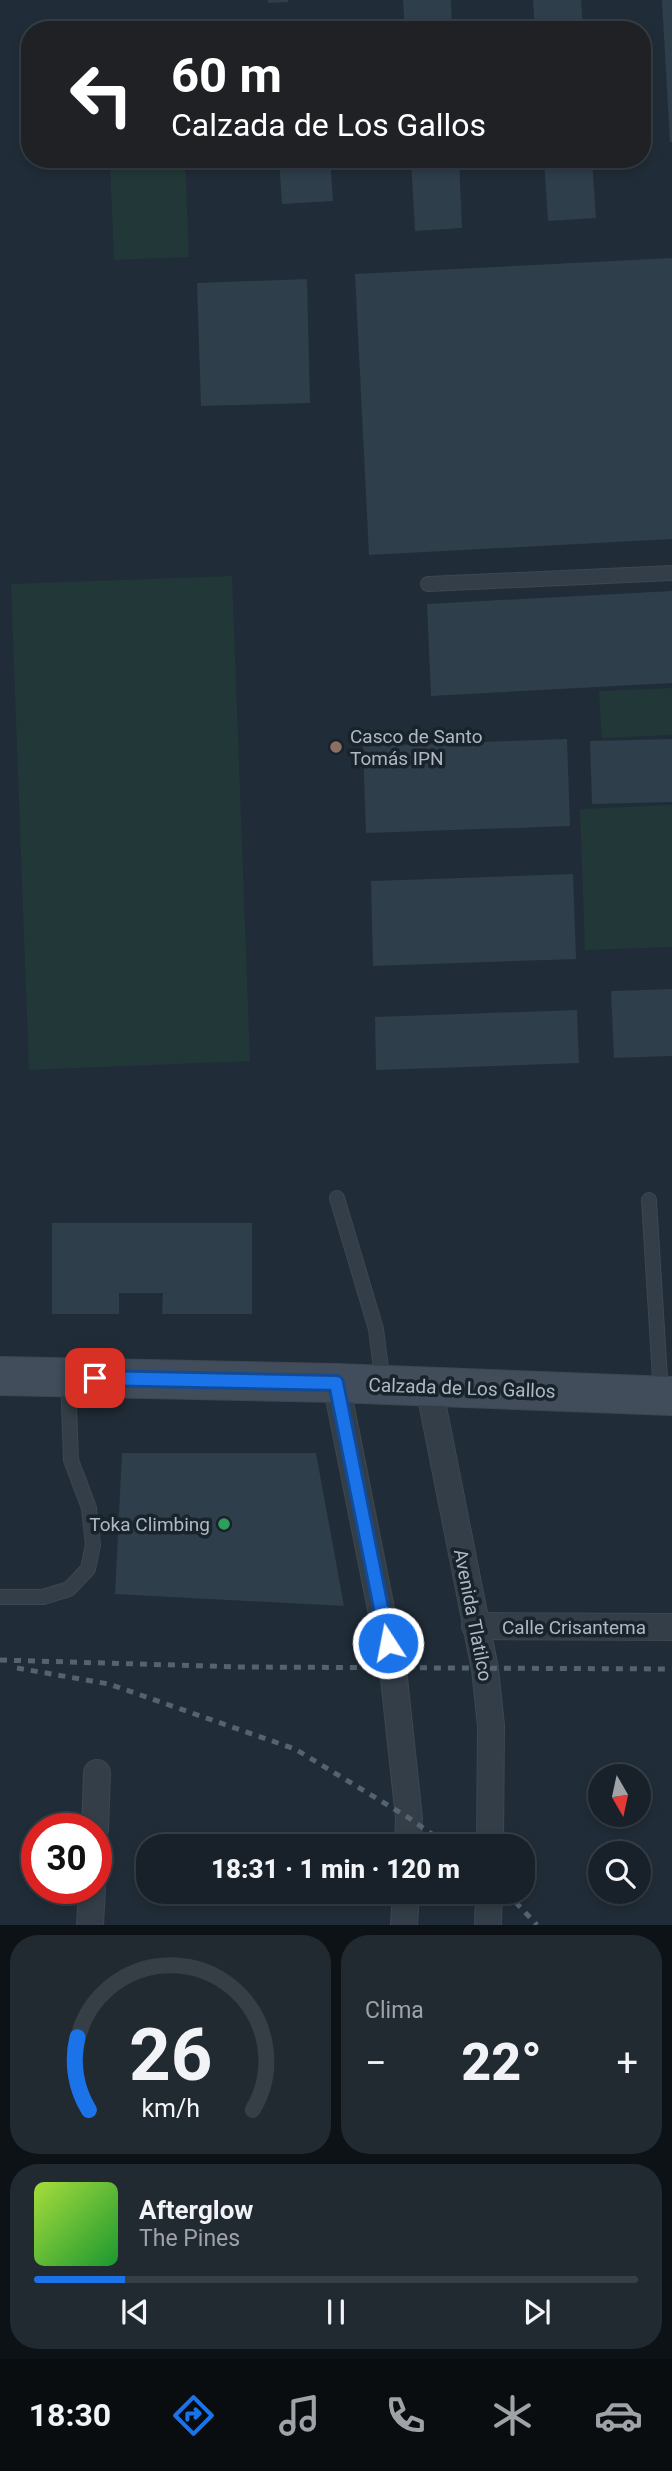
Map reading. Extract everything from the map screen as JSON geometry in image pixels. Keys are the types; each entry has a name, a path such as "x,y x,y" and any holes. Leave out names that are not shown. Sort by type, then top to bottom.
{"main road":[{"name":"Calzada de Los Gallos","path":"0,1376 336,1383 666,1395"}],"street":[{"path":"336,1383 393,1669 408,1834"},
{"name":"Avenida Tlatilco","path":"429,1387 485,1669 491,1726 490,1834"},
{"name":"Calle Crisantema","path":"475,1626 672,1627"},
{"path":"96,1813 97,1773"},
{"path":"90,1925 91,1904"},
{"path":"404,1925 405,1904"},
{"path":"488,1925 489,1904"}],"lane":[{"path":"428,583 672,573"},
{"path":"337,1198 376,1329 383,1385"},
{"path":"649,1200 666,1395"},
{"path":"0,1597 43,1597 69,1588 88,1569 93,1545 89,1508 71,1460 68,1378"}],"green space":[{"path":"110,168 185,168 189,257 114,260"},
{"path":"232,576 250,1061 29,1070 11,584"},
{"path":"672,688 672,735 602,738 599,691"},
{"path":"672,805 672,947 585,950 580,809"}],"building":[{"path":"268,0 288,0 288,2 268,3"},
{"path":"403,0 451,0 452,21 404,21"},
{"path":"533,0 581,0 582,21 534,21"},
{"path":"662,0 672,0 672,142 670,142"},
{"path":"280,168 331,168 333,201 282,204"},
{"path":"412,168 459,168 462,228 415,231"},
{"path":"545,168 593,168 596,218 548,221"},
{"path":"672,258 672,539 369,555 355,274"},
{"path":"307,279 310,403 201,406 197,283"},
{"path":"672,591 672,683 431,696 427,604"},
{"path":"567,739 570,826 366,833 363,746"},
{"path":"672,739 672,802 592,804 590,741"},
{"path":"573,874 576,959 373,966 371,881"},
{"path":"672,989 672,1056 614,1058 611,991"},
{"path":"577,1010 579,1063 376,1070 375,1017"},
{"path":"52,1223 252,1223 252,1314 162,1314 163,1293 119,1293 119,1314 52,1314"},
{"name":"Toka Climbing","path":"122,1453 316,1453 344,1606 115,1594"}],"railway":[{"path":"0,1660 242,1667 672,1669"},
{"path":"17,1668 109,1684 295,1749 432,1834"},
{"path":"517,1904 537,1925"}],"place":[{"name":"Casco de Santo Tomás IPN","path":"336,747"},
{"name":"Toka Climbing","path":"224,1524"}],"route":[{"path":"95,1378 336,1383 388,1643"}]}
